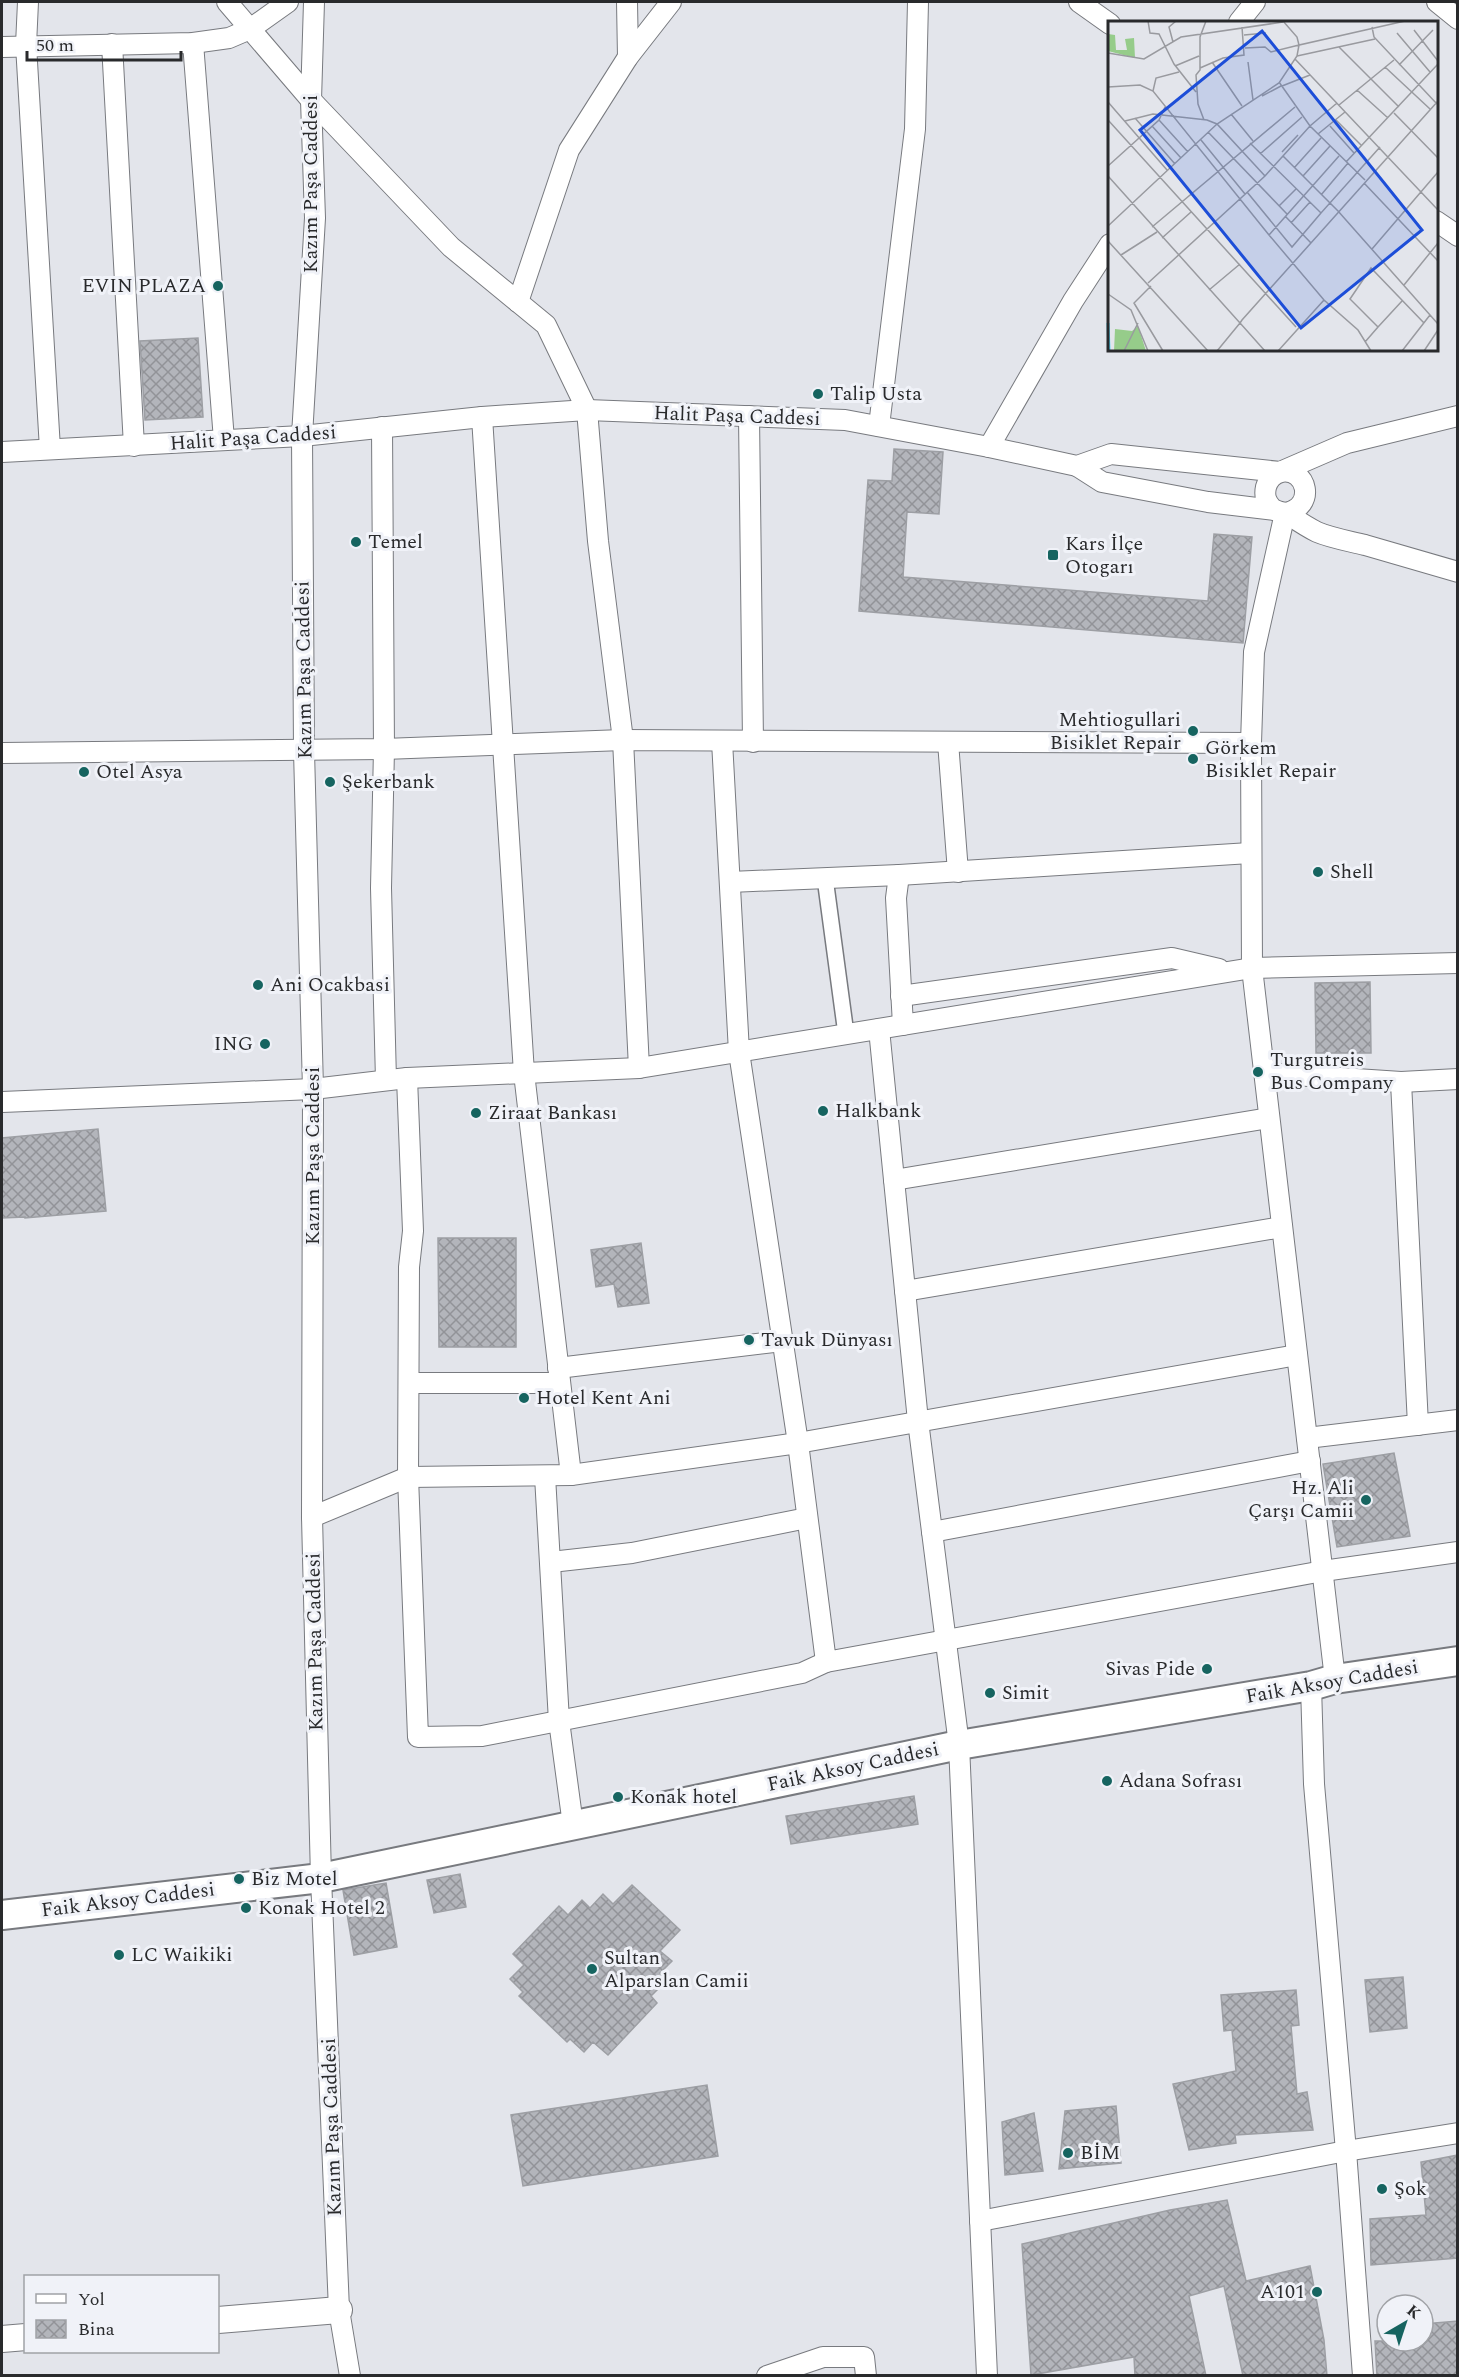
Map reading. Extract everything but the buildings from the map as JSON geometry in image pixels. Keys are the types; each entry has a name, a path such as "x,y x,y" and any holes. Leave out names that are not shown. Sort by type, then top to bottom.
{"main road":[{"name":"Faik Aksoy Caddesi","path":"2,1915 321,1878 959,1745 1458,1661"}],"street":[{"path":"27,2 26,45 50,449"},
{"path":"227,2 311,100 451,248 546,325 587,410 598,541 623,740 639,1068"},
{"path":"2,47 194,42 229,38 250,29 288,2"},
{"name":"Kazım Paşa Caddesi","path":"314,2 311,100 315,218 302,436 304,751 313,1089 312,1517 321,1878 339,2310 350,2376"},
{"path":"627,2 628,57"},
{"path":"518,302 569,150 628,57 671,2"},
{"path":"879,426 915,129 918,2"},
{"path":"1079,2 1108,23"},
{"path":"1243,21 1255,2"},
{"path":"1437,2 1458,19"},
{"path":"194,42 224,440"},
{"path":"112,44 134,446"},
{"path":"1438,222 1458,236"},
{"path":"989,447 1073,301 1108,247"},
{"name":"Halit Paşa Caddesi","path":"2,452 302,436 482,417 587,410 845,420 1077,466"},
{"path":"749,416 753,742"},
{"path":"1458,416 1347,444 1272,476 1265,492 1266,500 1279,511 1317,532 1458,572"},
{"path":"482,417 524,1073 571,1475"},
{"path":"382,428 384,749 381,888 386,1080"},
{"path":"1111,454 1280,472 1296,475 1302,481 1306,489 1305,499 1293,511 1208,502 1102,482 1077,466 1111,454"},
{"path":"1279,511 1254,652 1250,854 1252,968 1323,1571 1323,1682 1314,1784 1363,2376"},
{"path":"2,753 304,751 503,746 623,740 1251,743"},
{"path":"722,741 739,1052 798,1443 826,1662"},
{"path":"948,742 958,872"},
{"path":"730,882 958,872 1250,854"},
{"path":"899,875 896,898 903,1025"},
{"path":"825,879 846,1034"},
{"path":"902,996 1172,958 1230,971"},
{"path":"2,1102 313,1089 407,1078 639,1068 1252,968 1458,963"},
{"path":"879,1029 918,1421 959,1745 987,2376"},
{"path":"1264,1073 1401,1082 1458,1079"},
{"path":"407,1078 413,1231 409,1267 408,1477 418,1737 482,1736 802,1673 826,1662 1323,1571 1458,1552"},
{"path":"1401,1082 1418,1425"},
{"path":"894,1180 1269,1118"},
{"path":"905,1291 1282,1227"},
{"path":"409,1383 559,1375 782,1341"},
{"path":"312,1517 408,1477 571,1475 798,1443 1297,1355"},
{"path":"1307,1438 1458,1420"},
{"path":"932,1532 1310,1461"},
{"path":"545,1476 559,1721 573,1825"},
{"path":"551,1562 632,1553 807,1518"},
{"path":"980,2221 1346,2151 1458,2133"},
{"path":"219,2320 339,2310"},
{"path":"2,2339 24,2337"},
{"path":"767,2376 823,2357 864,2357 866,2376"}],"place":[{"name":"EVIN PLAZA","path":"218,286"},
{"name":"Talip Usta","path":"818,394"},
{"name":"Temel","path":"356,542"},
{"name":"Kars İlçe Otogarı","path":"1053,555"},
{"name":"Mehtiogullari Bisiklet Repair","path":"1193,731"},
{"name":"Görkem Bisiklet Repair","path":"1193,759"},
{"name":"Otel Asya","path":"84,772"},
{"name":"Şekerbank","path":"330,782"},
{"name":"Shell","path":"1318,872"},
{"name":"Ani Ocakbasi","path":"258,985"},
{"name":"ING","path":"265,1044"},
{"name":"Turgutreis Bus Company","path":"1258,1072"},
{"name":"Halkbank","path":"823,1111"},
{"name":"Ziraat Bankası","path":"476,1113"},
{"name":"Tavuk Dünyası","path":"749,1340"},
{"name":"Hotel Kent Ani","path":"524,1398"},
{"name":"Hz. Ali Çarşı Camii","path":"1366,1500"},
{"name":"Sivas Pide","path":"1207,1669"},
{"name":"Simit","path":"990,1693"},
{"name":"Adana Sofrası","path":"1107,1781"},
{"name":"Konak hotel","path":"618,1797"},
{"name":"Biz Motel","path":"239,1879"},
{"name":"Konak Hotel 2","path":"246,1908"},
{"name":"LC Waikiki","path":"119,1955"},
{"name":"Sultan Alparslan Camii","path":"592,1969"},
{"name":"BİM","path":"1068,2153"},
{"name":"Şok","path":"1382,2189"},
{"name":"A101","path":"1317,2292"}]}
